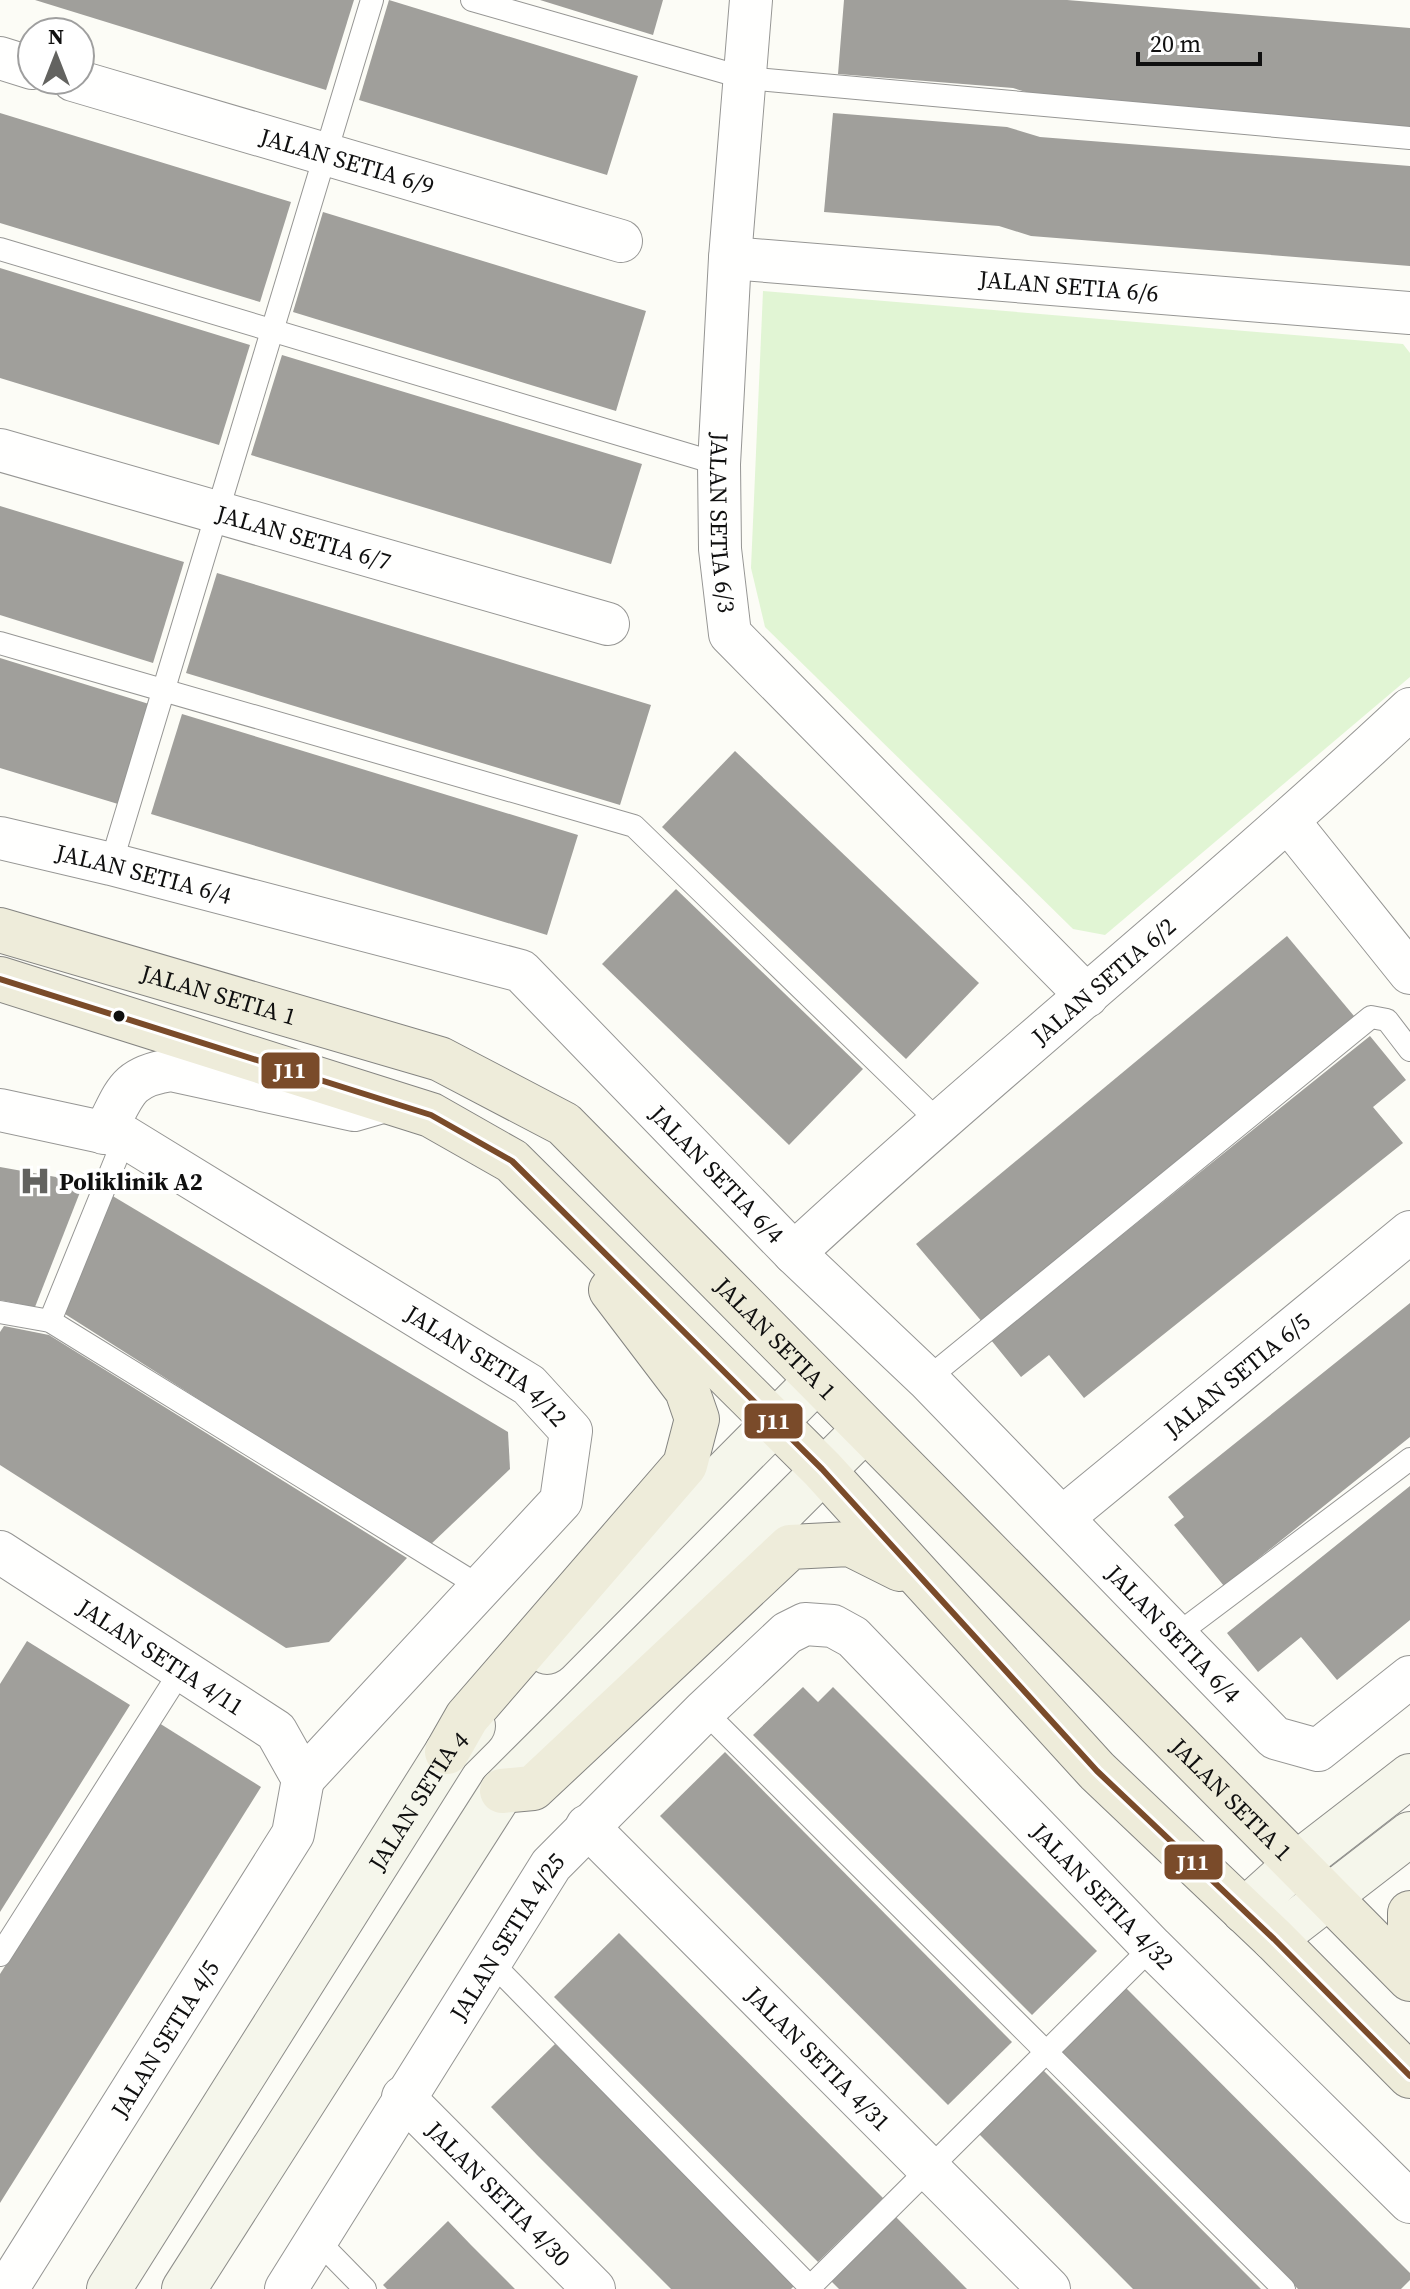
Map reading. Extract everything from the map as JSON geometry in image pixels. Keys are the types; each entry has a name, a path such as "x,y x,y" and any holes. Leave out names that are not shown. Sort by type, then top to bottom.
{"main road":[{"name":"JALAN SETIA 1","path":"0,930 440,1059 564,1124 1410,1979"},
{"name":"JALAN SETIA 1","path":"0,979 431,1115 512,1161 822,1469 1097,1771 1259,1925 1410,2076"},
{"path":"447,1752 467,1717 685,1465 697,1419 687,1390 512,1161"},
{"path":"502,1791 533,1788 790,1547 850,1544 895,1564 1097,1771"},
{"path":"1410,1913 1410,1928"}],"street":[{"name":"JALAN SETIA 6/3","path":"751,0 730,258 719,464 720,549 730,634 1087,996"},
{"name":"JALAN SETIA 6/9","path":"96,87 621,241"},
{"name":"JALAN SETIA 6/6","path":"730,258 1410,313"},
{"name":"JALAN SETIA 6/7","path":"0,450 608,624"},
{"name":"JALAN SETIA 6/2","path":"794,1253 937,1120 1289,822 1410,709"},
{"path":"1289,822 1410,973"},
{"name":"JALAN SETIA 6/4","path":"0,838 521,971 794,1253 927,1379 1275,1738 1318,1750 1410,1677"},
{"path":"115,1135 131,1084 146,1074 171,1070 354,1110 387,1100"},
{"name":"JALAN SETIA 4/12","path":"0,1110 115,1135 529,1385 571,1431 561,1501 303,1779"},
{"name":"JALAN SETIA 6/5","path":"1062,1518 1410,1232"},
{"name":"JALAN SETIA 4","path":"109,2289 447,1752 816,1381"},
{"path":"184,2289 502,1791 864,1430"},
{"name":"JALAN SETIA 4/11","path":"0,1552 276,1731 303,1779"},
{"name":"JALAN SETIA 4/32","path":"787,1633 805,1624 833,1626 853,1637 1152,1947 1410,2202"},
{"name":"JALAN SETIA 4/25","path":"286,2289 403,2097 551,1865 587,1826 787,1633"},
{"path":"1259,1925 1295,1865 1410,1776"},
{"name":"JALAN SETIA 4/5","path":"7,2289 293,1834 303,1779"},
{"name":"JALAN SETIA 4/31","path":"587,1826 1049,2289"},
{"path":"1259,1925 1327,1895 1410,1834"},
{"name":"JALAN SETIA 4/30","path":"403,2097 594,2289"}],"lane":[{"path":"111,864 372,0"},
{"path":"472,0 745,78 1410,138"},
{"path":"0,249 719,464"},
{"path":"0,643 634,826 937,1120"},
{"path":"927,1379 1371,1017 1387,1020 1410,1050"},
{"path":"50,1321 115,1135"},
{"path":"0,1312 50,1321 479,1586"},
{"path":"1175,1636 1410,1459"},
{"path":"0,1955 182,1669"},
{"path":"704,1711 1284,2289"},
{"path":"489,1960 810,2288 1152,1947"},
{"path":"316,2239 365,2289"}],"green space":[{"path":"763,291 1403,344 1410,353 1410,677 1105,935 1073,929 765,627 751,568"}],"building":[{"path":"35,0 354,0 326,90 96,19 96,16"},
{"path":"389,0 638,76 607,175 359,100"},
{"path":"540,0 663,0 653,35"},
{"path":"844,0 1067,0 1410,28 1410,127 1046,98 1013,88 838,74"},
{"path":"0,113 291,202 260,302 0,223"},
{"path":"833,113 1007,127 1040,137 1410,166 1410,266 1031,236 999,226 824,212"},
{"path":"323,212 646,311 616,411 293,312"},
{"path":"0,268 250,345 219,445 0,378"},
{"path":"282,355 642,464 611,564 251,455"},
{"path":"0,506 184,562 153,663 0,615"},
{"path":"217,573 651,705 620,805 186,673"},
{"path":"0,658 149,704 118,804 0,768"},
{"path":"182,714 578,835 547,935 151,814"},
{"path":"735,751 979,983 906,1059 662,827"},
{"path":"676,889 863,1069 789,1145 602,964"},
{"path":"1287,936 1354,1016 983,1323 916,1244"},
{"path":"1370,1036 1406,1080 1373,1107 1403,1143 1084,1398 1049,1355 1021,1377 991,1340"},
{"path":"0,1167 84,1182 35,1307 0,1300"},
{"path":"111,1195 508,1432 510,1469 429,1546 65,1314"},
{"path":"1410,1303 1410,1437 1224,1586 1174,1525 1184,1517 1168,1497"},
{"path":"4,1326 49,1335 407,1558 329,1642 286,1648 0,1465 0,1332"},
{"path":"1410,1486 1410,1620 1337,1680 1301,1637 1258,1672 1227,1633"},
{"path":"27,1641 130,1705 0,1912 0,1684"},
{"path":"803,1687 818,1702 833,1687 1097,1951 1032,2015 753,1735"},
{"path":"159,1723 261,1787 0,2203 0,1974"},
{"path":"725,1752 1012,2042 948,2105 660,1816"},
{"path":"619,1933 883,2198 818,2262 554,1997"},
{"path":"1126,1988 1410,2273 1410,2280 1401,2289 1298,2289 1061,2052"},
{"path":"555,2044 795,2285 791,2289 671,2289 538,2156 491,2107"},
{"path":"1043,2070 1261,2289 1133,2289 979,2134"},
{"path":"894,2215 967,2289 839,2289 829,2279"},
{"path":"448,2221 515,2289 387,2289 383,2285"}],"transit line":[{"name":"J11","path":"0,979 431,1115 512,1161 822,1469 1097,1771 1274,1939 1410,2076"}],"place":[{"name":"Poliklinik A2","path":"35,1181"}]}
